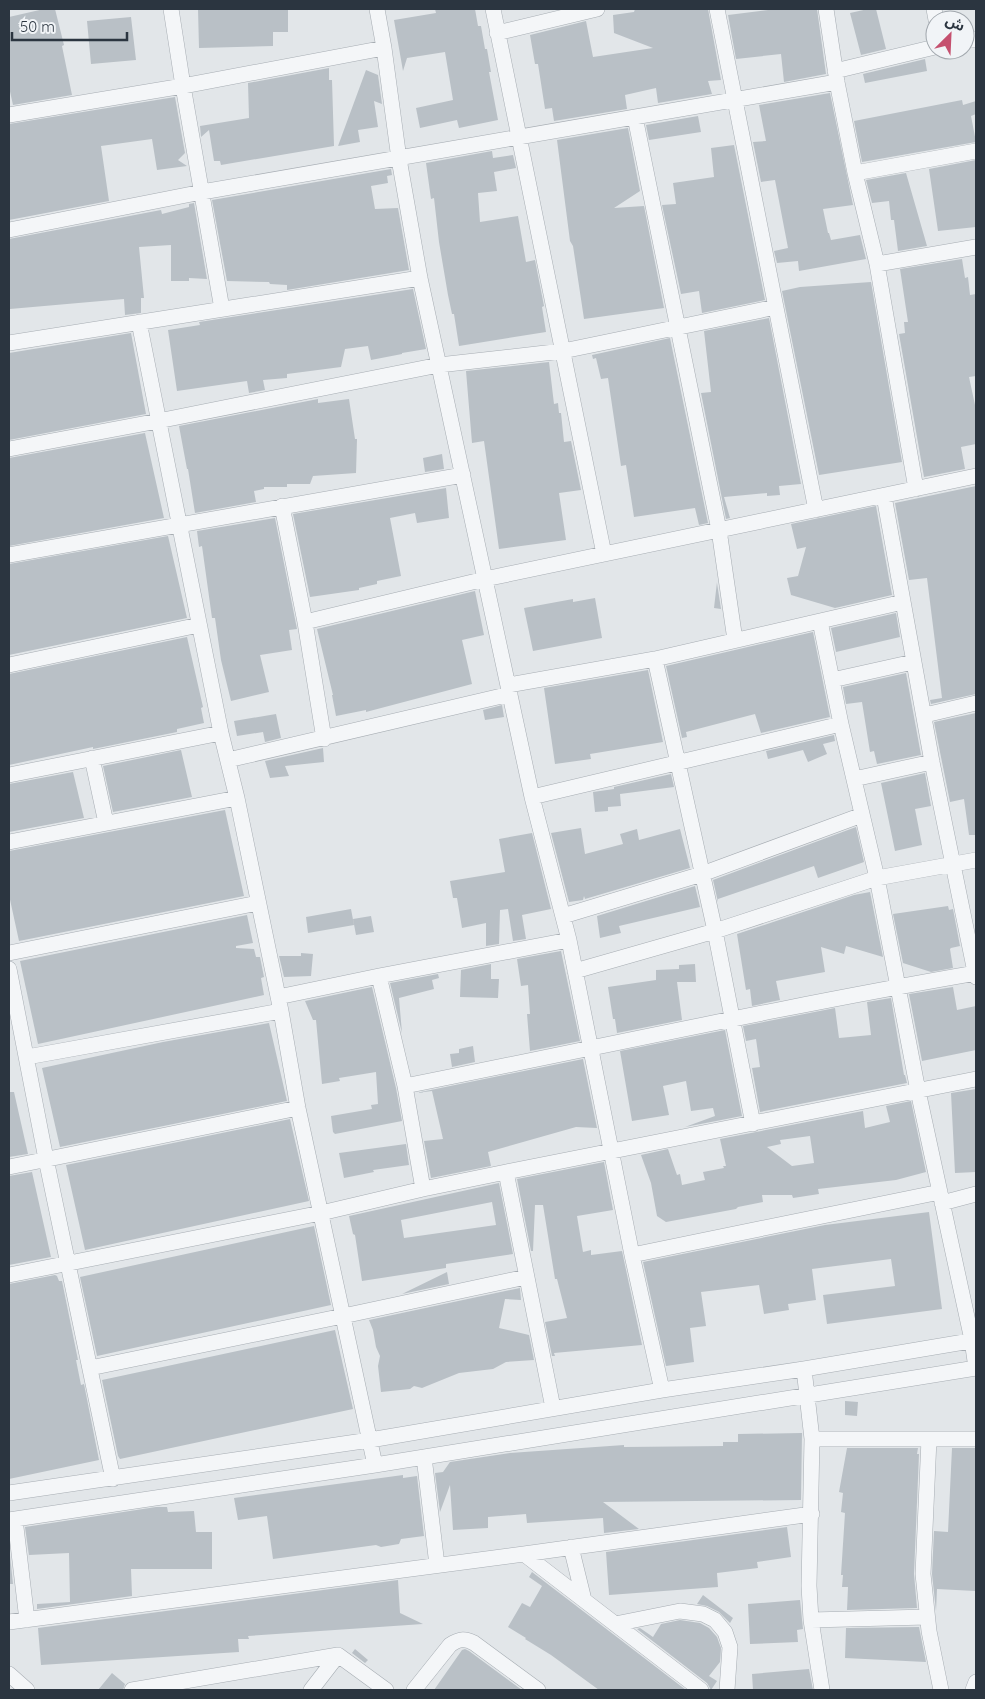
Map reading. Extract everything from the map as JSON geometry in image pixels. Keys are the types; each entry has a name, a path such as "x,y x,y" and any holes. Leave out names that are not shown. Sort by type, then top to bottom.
{"street":[{"path":"171,9 182,86 222,309"},
{"path":"377,9 399,159 420,278 532,797 564,916 632,1255 662,1390"},
{"path":"493,9 604,554"},
{"path":"497,32 597,9"},
{"path":"717,9 816,510"},
{"path":"826,9 836,76 855,173 876,264 916,489"},
{"path":"9,115 182,86 384,48"},
{"path":"9,230 202,192 734,99 836,76 925,50"},
{"path":"635,117 719,530 735,640"},
{"path":"855,173 976,151"},
{"path":"876,264 976,247"},
{"path":"9,343 420,278"},
{"path":"9,449 439,365 562,351 776,307"},
{"path":"139,322 221,733 237,798 280,1004 298,1108 375,1465"},
{"path":"9,555 462,475"},
{"path":"305,622 485,579 976,476"},
{"path":"405,1086 732,1018 898,986 976,974 932,762 884,496"},
{"path":"282,506 305,622 324,739"},
{"path":"228,760 324,739 509,690 655,659 903,602"},
{"path":"27,1620 12,1519 375,1465 976,1368 974,1340 918,1091 877,878 841,724 820,621"},
{"path":"9,664 199,625"},
{"path":"655,659 715,931 753,1124"},
{"path":"832,680 913,662"},
{"path":"925,715 976,702"},
{"path":"532,797 841,724"},
{"path":"9,775 221,733"},
{"path":"92,758 106,824"},
{"path":"854,779 932,762"},
{"path":"9,842 237,798"},
{"path":"564,916 702,874 862,815"},
{"path":"575,971 715,931 877,878 976,860"},
{"path":"9,953 258,903"},
{"path":"27,1057 280,1004 379,976 569,940"},
{"path":"9,969 46,1159 113,1479"},
{"path":"379,976 405,1086 423,1189"},
{"path":"9,1275 322,1214 423,1189 976,1079"},
{"path":"9,1167 298,1108"},
{"path":"506,1172 553,1408"},
{"path":"632,1255 941,1198 976,1194"},
{"path":"90,1368 526,1277"},
{"path":"9,1493 370,1440 553,1408 804,1369 974,1340"},
{"path":"804,1369 812,1439 812,1514 809,1586 811,1620 822,1690"},
{"path":"812,1439 928,1438 976,1440"},
{"path":"928,1438 923,1574 927,1617 941,1690"},
{"path":"424,1457 437,1565"},
{"path":"9,1622 812,1514"},
{"path":"571,1547 584,1600"},
{"path":"524,1554 701,1690"},
{"path":"615,1624 680,1611 703,1614 715,1620 725,1632 730,1647 727,1690"},
{"path":"811,1620 927,1617"},
{"path":"414,1690 450,1645 457,1640 465,1639 474,1643 538,1690"},
{"path":"311,1690 338,1655"},
{"path":"132,1690 338,1655 386,1690"},
{"path":"10,1678 27,1690"},
{"path":"973,1690 976,1682"}],"building":[{"path":"44,9 55,9 64,45 62,46 72,95 13,105 9,87 9,17"},
{"path":"198,9 288,9 288,32 273,32 273,46 199,48"},
{"path":"435,9 475,9 478,26 481,26 485,49 487,49 491,72 489,72 498,120 459,128 457,120 420,128 416,108 453,100 445,52 407,58 403,71 394,20 436,13"},
{"path":"635,9 708,9 721,80 708,81 712,94 658,103 656,88 625,95 627,109 554,121 552,108 545,109 538,64 535,64 530,35 586,21 593,57 653,48 614,33 613,15 634,12"},
{"path":"767,9 817,9 826,74 784,82 781,54 736,59 728,15"},
{"path":"876,9 886,49 861,55 850,13"},
{"path":"131,17 136,60 91,64 87,21"},
{"path":"925,59 927,71 865,83 863,74"},
{"path":"329,68 329,80 332,80 334,146 221,165 220,161 214,161 209,130 201,137 200,126 249,118 248,83"},
{"path":"366,70 378,75 382,104 374,101 378,127 358,130 360,142 338,146"},
{"path":"830,93 853,205 823,209 828,233 831,240 860,235 866,259 799,271 798,261 777,263 774,251 788,248 775,180 761,182 753,142 766,141 759,105"},
{"path":"175,97 185,153 178,160 187,166 157,170 152,139 101,146 109,201 9,220 9,124"},
{"path":"962,100 963,105 976,101 976,114 971,116 976,142 862,162 854,121"},
{"path":"698,116 701,132 649,140 646,125"},
{"path":"628,128 640,191 614,208 644,206 664,308 584,319 573,246 570,241 557,140"},
{"path":"734,145 765,300 702,313 699,291 681,294 662,205 676,204 673,183 714,177 711,148"},
{"path":"492,151 493,158 513,155 516,168 494,172 497,191 478,193 480,222 518,216 526,262 535,260 544,306 542,307 546,332 459,346 454,314 452,314 448,295 434,198 431,199 426,163"},
{"path":"976,160 976,227 938,231 929,169"},
{"path":"391,169 392,175 387,176 388,183 371,186 375,209 398,208 409,270 287,290 287,285 270,284 269,282 227,281 212,200"},
{"path":"906,173 927,246 898,251 894,220 891,220 889,201 872,203 866,180"},
{"path":"194,203 207,279 189,278 189,281 171,281 171,245 139,247 144,298 141,298 141,313 125,315 124,299 10,309 9,239 161,210 162,214 189,207 189,204"},
{"path":"962,259 965,278 968,277 970,295 976,294 976,376 969,377 976,405 976,444 961,447 965,469 924,477 899,334 905,333 904,322 908,322 900,269"},
{"path":"871,282 902,462 819,475 782,291 800,287"},
{"path":"413,289 426,349 371,360 368,346 345,349 341,367 287,374 287,378 263,380 265,390 249,393 247,381 177,391 168,330 200,325 199,322"},
{"path":"769,318 801,484 779,486 780,495 767,496 767,493 724,497 730,518 726,519 701,393 711,392 704,331"},
{"path":"131,333 146,414 9,440 9,353"},
{"path":"670,338 708,523 699,525 695,508 634,517 626,465 621,466 608,378 601,379 596,358 593,359 592,355"},
{"path":"549,362 554,404 558,403 559,413 561,413 564,442 571,441 581,490 559,493 566,540 499,549 484,441 472,443 466,371"},
{"path":"318,399 318,403 349,399 355,439 357,439 356,473 313,476 310,484 264,487 264,489 254,491 256,502 195,513 179,426"},
{"path":"145,433 164,518 9,546 9,458"},
{"path":"442,454 444,469 425,472 423,458"},
{"path":"976,486 976,694 931,704 930,700 942,698 927,578 909,580 895,503"},
{"path":"446,488 449,518 417,523 415,513 390,518 401,576 377,581 377,584 359,588 359,590 310,597 293,514"},
{"path":"876,506 892,595 835,608 791,595 787,578 798,576 806,547 797,549 791,524"},
{"path":"275,518 297,629 289,630 292,650 260,655 269,692 231,701 221,660 215,618 212,618 202,546 199,547 197,531"},
{"path":"168,536 187,618 9,655 9,564"},
{"path":"717,583 721,609 714,608"},
{"path":"475,591 484,635 462,640 472,684 366,712 366,710 336,716 333,695 317,629"},
{"path":"595,598 602,638 533,651 524,608 573,599 573,602"},
{"path":"896,613 900,637 836,652 831,628"},
{"path":"813,632 830,717 761,733 755,714 686,732 687,737 682,738 666,666"},
{"path":"187,637 203,707 201,708 204,723 177,729 177,732 9,765 9,674"},
{"path":"648,670 663,742 590,754 591,759 555,764 544,688"},
{"path":"906,673 921,755 877,764 874,751 870,752 862,702 846,704 843,687"},
{"path":"502,705 504,717 485,720 483,710"},
{"path":"976,713 976,835 969,835 964,799 950,802 934,722"},
{"path":"276,714 281,738 265,742 263,732 237,736 234,721"},
{"path":"834,735 835,741 823,744 827,754 808,762 803,750 768,759 766,751"},
{"path":"323,748 324,762 285,766 289,776 270,778 265,761"},
{"path":"181,750 192,797 113,812 103,766"},
{"path":"73,772 84,818 9,832 9,784"},
{"path":"925,773 931,806 915,809 922,845 895,851 881,783"},
{"path":"671,774 674,787 620,794 621,806 608,807 608,811 595,812 593,792 614,789 614,787"},
{"path":"225,810 244,896 19,941 9,895 9,851"},
{"path":"856,827 864,862 818,878 814,866 718,899 718,902 713,880"},
{"path":"581,828 585,854 623,844 620,834 637,829 639,840 680,829 690,868 585,899 584,896 583,900 569,902 551,833"},
{"path":"532,833 551,909 522,915 526,939 513,941 508,909 500,910 499,944 486,946 486,923 462,928 457,898 453,898 450,881 505,872 499,839"},
{"path":"695,886 700,907 619,926 621,933 600,938 597,916"},
{"path":"870,892 883,957 846,946 844,954 821,947 825,972 776,981 780,1000 752,1006 750,989 746,990 737,934 854,895"},
{"path":"948,906 949,910 953,909 960,946 950,949 953,968 931,972 903,963 893,914"},
{"path":"351,909 354,925 308,933 306,917"},
{"path":"247,915 253,943 236,946 236,948 254,949 256,957 260,957 264,977 261,978 264,995 38,1044 20,961"},
{"path":"371,916 374,932 356,935 353,919"},
{"path":"561,951 580,1041 530,1051 527,1014 530,1014 528,985 521,986 517,959"},
{"path":"301,953 313,954 311,976 284,977 279,956 301,956"},
{"path":"491,964 491,979 499,979 498,998 460,997 461,970"},
{"path":"695,964 696,982 677,982 682,1020 617,1033 608,987 656,980 656,970 679,969 679,965"},
{"path":"438,974 439,978 432,980 434,989 399,998 402,1033 390,983"},
{"path":"372,987 402,1121 335,1134 333,1132 331,1116 372,1109 371,1105 378,1104 376,1072 339,1078 340,1081 322,1084 316,1020 313,1020 305,1001"},
{"path":"953,987 957,1010 976,1006 976,1050 922,1061 909,994"},
{"path":"891,998 907,1083 760,1112 752,1068 760,1067 756,1039 746,1041 743,1026 835,1008 839,1038 871,1035 867,1002"},
{"path":"269,1023 287,1101 60,1147 42,1068 163,1042"},
{"path":"725,1030 742,1116 685,1127 715,1116 713,1108 691,1111 686,1081 663,1086 669,1115 632,1121 620,1051"},
{"path":"473,1046 475,1062 452,1067 450,1054 459,1053 459,1049"},
{"path":"583,1059 597,1128 576,1127 488,1152 491,1166 431,1178 424,1141 443,1139 432,1091 416,1093"},
{"path":"976,1089 976,1172 955,1173 951,1093"},
{"path":"9,1092 14,1092 28,1154 9,1157"},
{"path":"911,1101 926,1172 896,1180 818,1189 819,1194 793,1198 792,1195 762,1195 763,1202 666,1222 657,1216 651,1183 641,1155 668,1149 677,1175 680,1174 682,1185 705,1180 703,1172 726,1166 720,1139 863,1111 865,1128 890,1122 886,1106","holes":["810,1136 814,1163 792,1166 767,1147 781,1144 780,1140"]},
{"path":"290,1119 309,1201 85,1250 66,1165"},
{"path":"406,1144 409,1165 373,1170 374,1172 344,1178 339,1153"},
{"path":"604,1162 613,1210 577,1216 583,1252 591,1250 591,1255 622,1251 642,1345 554,1353 555,1356 552,1356 545,1322 567,1318 557,1279 555,1279 543,1205 535,1205 533,1251 531,1251 517,1179"},
{"path":"32,1172 51,1257 9,1265 9,1176"},
{"path":"499,1183 513,1254 446,1264 446,1268 362,1281 355,1235 353,1234 349,1216","holes":["492,1202 496,1225 404,1238 401,1220"]},
{"path":"929,1212 942,1309 827,1324 823,1295 895,1286 891,1259 812,1269 816,1300 788,1304 789,1310 764,1314 759,1285 701,1292 706,1326 690,1328 694,1362 666,1366 643,1262 825,1225"},
{"path":"314,1226 331,1305 97,1356 80,1277"},
{"path":"447,1272 449,1284 402,1294"},
{"path":"55,1275 59,1281 62,1281 78,1360 76,1360 81,1385 84,1384 99,1460 9,1479 9,1284"},
{"path":"520,1288 521,1300 505,1299 499,1328 529,1335 534,1360 506,1362 493,1369 459,1373 422,1388 414,1386 410,1389 381,1392 378,1366 380,1356 369,1320"},
{"path":"335,1330 353,1409 120,1459 118,1456 102,1380"},
{"path":"845,1401 858,1402 857,1416 845,1415"},
{"path":"802,1433 801,1500 603,1502 639,1529 604,1533 603,1518 527,1523 526,1514 488,1517 488,1528 453,1530 450,1485 440,1512 435,1473 443,1472 450,1462 510,1453 624,1445 624,1447 723,1446 723,1442 738,1442 738,1434"},
{"path":"847,1448 918,1448 914,1574 917,1608 847,1610 848,1587 842,1587 843,1575 841,1575 845,1513 841,1512 843,1493 839,1492"},
{"path":"952,1448 976,1448 975,1591 937,1589 936,1611 932,1574 934,1531 948,1532"},
{"path":"403,1475 403,1478 417,1476 424,1536 401,1539 399,1544 381,1547 376,1545 273,1559 267,1516 238,1520 234,1498"},
{"path":"156,1507 167,1507 168,1512 194,1511 196,1532 212,1532 212,1569 131,1569 132,1596 37,1609 37,1604 70,1602 69,1553 29,1555 30,1563 25,1527"},
{"path":"787,1527 791,1557 757,1562 758,1568 717,1573 718,1587 609,1595 606,1552"},
{"path":"9,1546 13,1584 9,1584"},
{"path":"532,1572 686,1690 599,1690 508,1627 522,1603 530,1607 542,1586 529,1577"},
{"path":"398,1580 400,1613 423,1624 248,1636 249,1639 238,1639 239,1652 41,1665 38,1628"},
{"path":"703,1595 733,1618 730,1623 719,1612 707,1606 697,1604"},
{"path":"800,1600 803,1629 797,1630 798,1642 750,1644 748,1604"},
{"path":"680,1620 700,1623 709,1628 717,1637 721,1648 720,1662 709,1676 717,1681 711,1690 707,1683 637,1629 640,1628 653,1637 661,1624"},
{"path":"919,1627 926,1662 845,1658 846,1628"},
{"path":"355,1649 368,1660 365,1663 352,1653"},
{"path":"465,1649 522,1690 434,1690 462,1650"},
{"path":"809,1669 813,1690 753,1690 752,1674"},
{"path":"112,1673 125,1684 123,1690 98,1690"}]}
